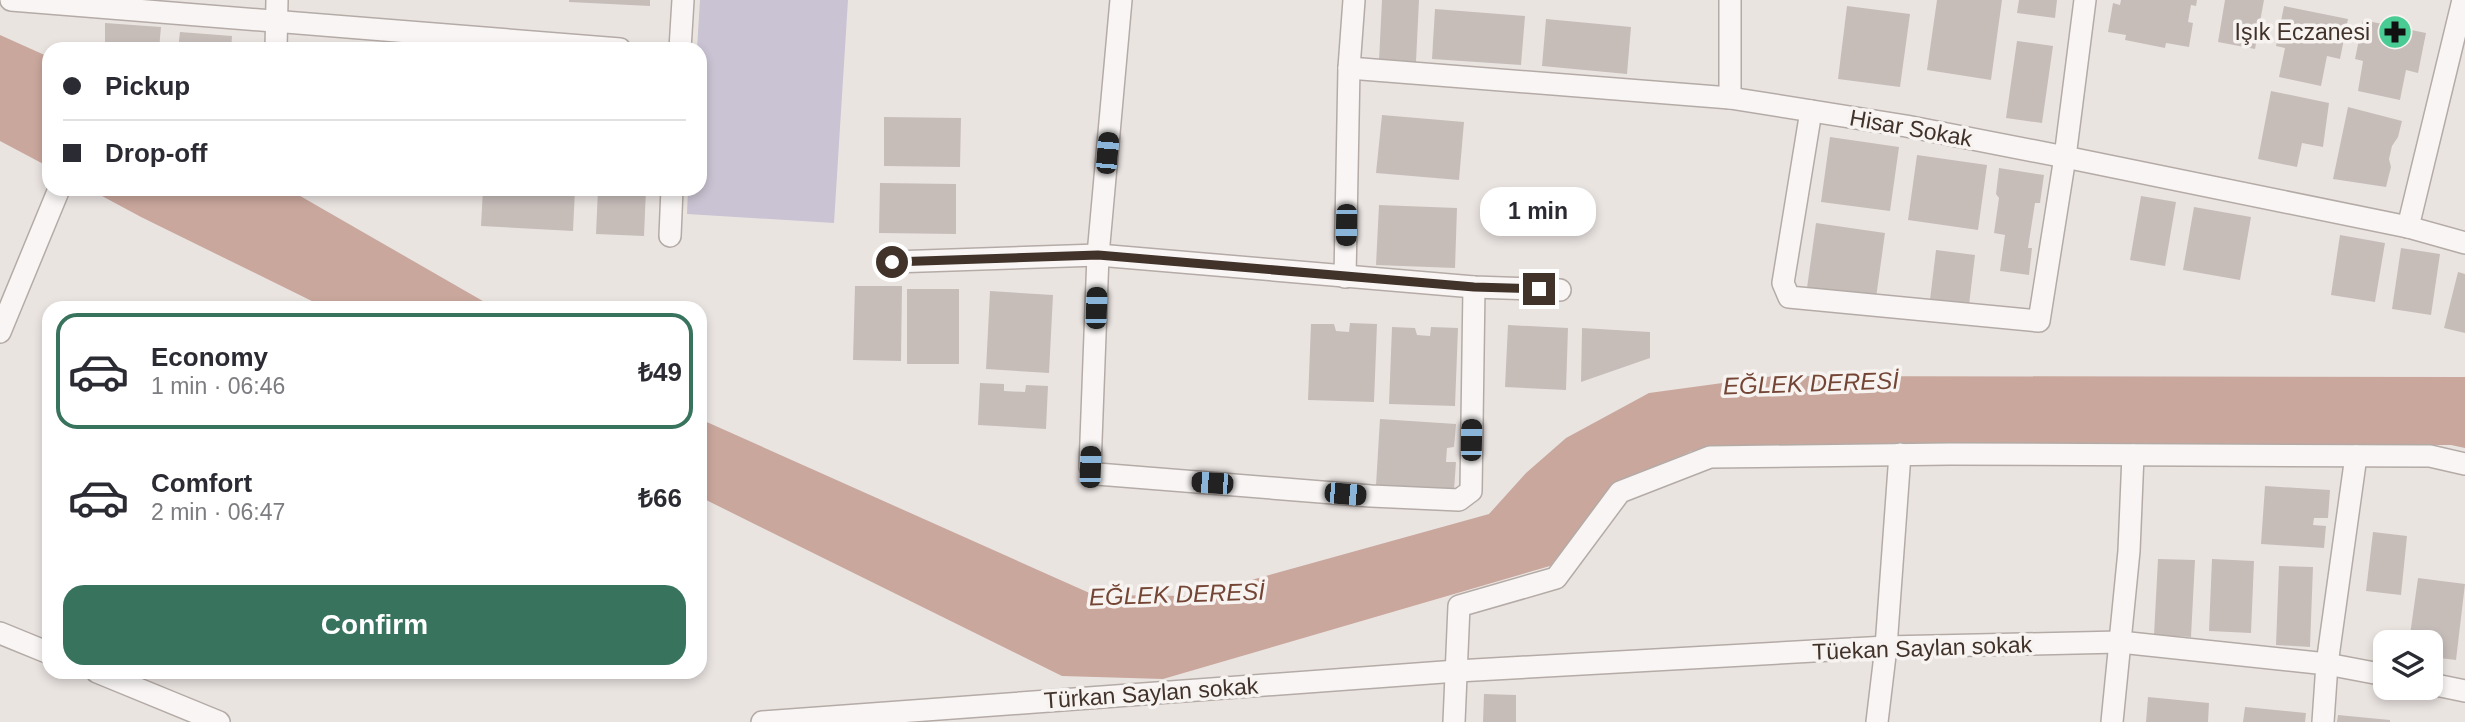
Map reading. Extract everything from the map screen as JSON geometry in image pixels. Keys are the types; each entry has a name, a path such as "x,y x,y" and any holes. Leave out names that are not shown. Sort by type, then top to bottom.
{"street":[{"path":"11,0 531,42"},
{"path":"276,42 277,0"},
{"path":"680,42 682,0"},
{"path":"1121,0 1098,255 1090,467 1097,474 1371,496 1459,500 1471,491 1474,287"},
{"path":"1345,277 1349,68 1354,0"},
{"path":"1730,0 1730,97"},
{"path":"1811,111 1783,284 1789,297 2039,321 2065,157 2085,0"},
{"path":"2408,227 2463,0"},
{"name":"Hisar Sokak","path":"1349,68 1730,97 1906,126 2065,157 2408,227 2465,243"},
{"path":"0,332 56,196"},
{"path":"670,236 672,196"},
{"path":"892,262 1098,255 1474,287 1560,290"},
{"path":"1877,722 1886,647 1900,455"},
{"path":"2112,722 2129,551 2133,455"},
{"path":"2323,722 2327,664 2356,456"},
{"path":"1454,722 1459,606 1556,578 1620,492 1710,457 2430,456 2465,464"},
{"path":"0,633 42,650"},
{"name":"Tüekan Saylan sokak","path":"1457,671 1886,647 2120,642 2327,664 2373,673"},
{"name":"Türkan Saylan sokak","path":"762,722 1457,671"},
{"path":"114,679 219,722"},
{"path":"2443,686 2465,691"}],"shaded area":[{"path":"700,0 848,0 834,223 687,214 688,196 707,196 707,42 697,42"}],"water":[{"path":"0,35 42,54 42,163 0,141"},
{"path":"102,196 300,196 483,301 312,301"},
{"name":"EĞLEK DERESİ","path":"1774,376 2465,377 2465,448 2451,445 1812,447 1692,451 1614,485 1550,566 1163,679 1062,676 707,500 707,422 1094,595 1194,596 1489,514 1526,473 1566,438 1649,393"}],"building":[{"path":"650,0 650,6 569,2"},
{"path":"1382,0 1419,0 1416,62 1379,61"},
{"path":"1937,0 2002,0 1991,80 1927,70"},
{"path":"2019,0 2057,0 2055,18 2017,13"},
{"path":"2121,0 2197,0 2196,6 2191,5 2188,22 2193,23 2189,47 2166,43 2165,48 2125,40 2126,35 2108,32 2113,3 2120,5"},
{"path":"2225,0 2264,0 2255,49 2218,42"},
{"path":"1847,6 1910,14 1900,87 1838,79"},
{"path":"2284,6 2348,19 2340,59 2327,56 2321,86 2279,77 2285,48 2276,46"},
{"path":"1435,9 1525,16 1521,65 1432,59"},
{"path":"1546,19 1631,27 1627,74 1542,66"},
{"path":"2363,20 2426,33 2418,73 2406,70 2400,100 2358,91 2363,61 2355,59"},
{"path":"105,23 161,27 160,42 105,42"},
{"path":"180,32 232,36 232,42 179,42"},
{"path":"2017,41 2053,46 2042,123 2006,118"},
{"path":"2271,91 2329,103 2323,147 2302,143 2297,167 2258,159"},
{"path":"2348,107 2402,121 2398,137 2392,146 2386,187 2333,179"},
{"path":"1382,115 1464,122 1459,180 1376,173"},
{"path":"884,117 961,118 960,167 884,166"},
{"path":"1830,137 1899,147 1890,211 1821,202"},
{"path":"1917,155 1987,165 1978,230 1908,220"},
{"path":"1999,168 2044,175 2040,203 2035,203 2028,248 2032,248 2029,275 2000,271 2005,235 1994,233 1999,198 1996,194"},
{"path":"880,183 956,184 956,234 879,233"},
{"path":"483,196 575,196 573,231 481,226"},
{"path":"598,196 646,196 644,236 596,234"},
{"path":"2141,196 2176,202 2165,266 2130,260"},
{"path":"1379,205 1457,208 1455,268 1376,265"},
{"path":"2194,207 2251,217 2240,280 2183,270"},
{"path":"1816,223 1885,233 1876,298 1807,288"},
{"path":"2340,235 2385,243 2375,302 2331,295"},
{"path":"2401,248 2440,254 2431,315 2392,309"},
{"path":"1936,250 1975,255 1969,305 1930,300"},
{"path":"2458,272 2465,274 2465,333 2444,328"},
{"path":"855,286 902,286 901,361 853,360"},
{"path":"907,289 959,289 959,364 907,364"},
{"path":"990,291 1053,295 1049,373 986,369"},
{"path":"1350,323 1377,324 1374,402 1308,400 1311,324 1334,324 1336,331 1349,332"},
{"path":"1508,325 1568,328 1566,390 1505,387"},
{"path":"1392,327 1415,328 1417,335 1430,336 1431,327 1458,328 1455,406 1389,404"},
{"path":"1582,328 1650,332 1650,358 1581,382"},
{"path":"980,383 1004,384 1004,391 1025,392 1026,385 1048,386 1046,429 978,425"},
{"path":"1380,419 1456,424 1454,447 1447,448 1446,462 1456,462 1454,490 1376,485"},
{"path":"2265,486 2330,490 2328,518 2314,518 2313,525 2326,526 2324,548 2261,544"},
{"path":"2373,532 2407,536 2401,595 2366,591"},
{"path":"2158,559 2195,560 2191,637 2154,635"},
{"path":"2212,559 2254,561 2251,633 2209,631"},
{"path":"2279,566 2313,567 2310,647 2276,645"},
{"path":"2418,578 2465,584 2456,660 2443,658 2443,630 2411,630"},
{"path":"1484,694 1516,695 1516,722 1483,722"},
{"path":"2148,697 2209,703 2208,722 2146,722"},
{"path":"2245,707 2306,713 2305,722 2243,722"},
{"path":"2338,715 2390,720 2390,722 2337,722"}],"place":[{"name":"Işık Eczanesi","path":"2395,32"}],"route":[{"path":"892,262 1098,255 1474,287 1539,289"}]}
